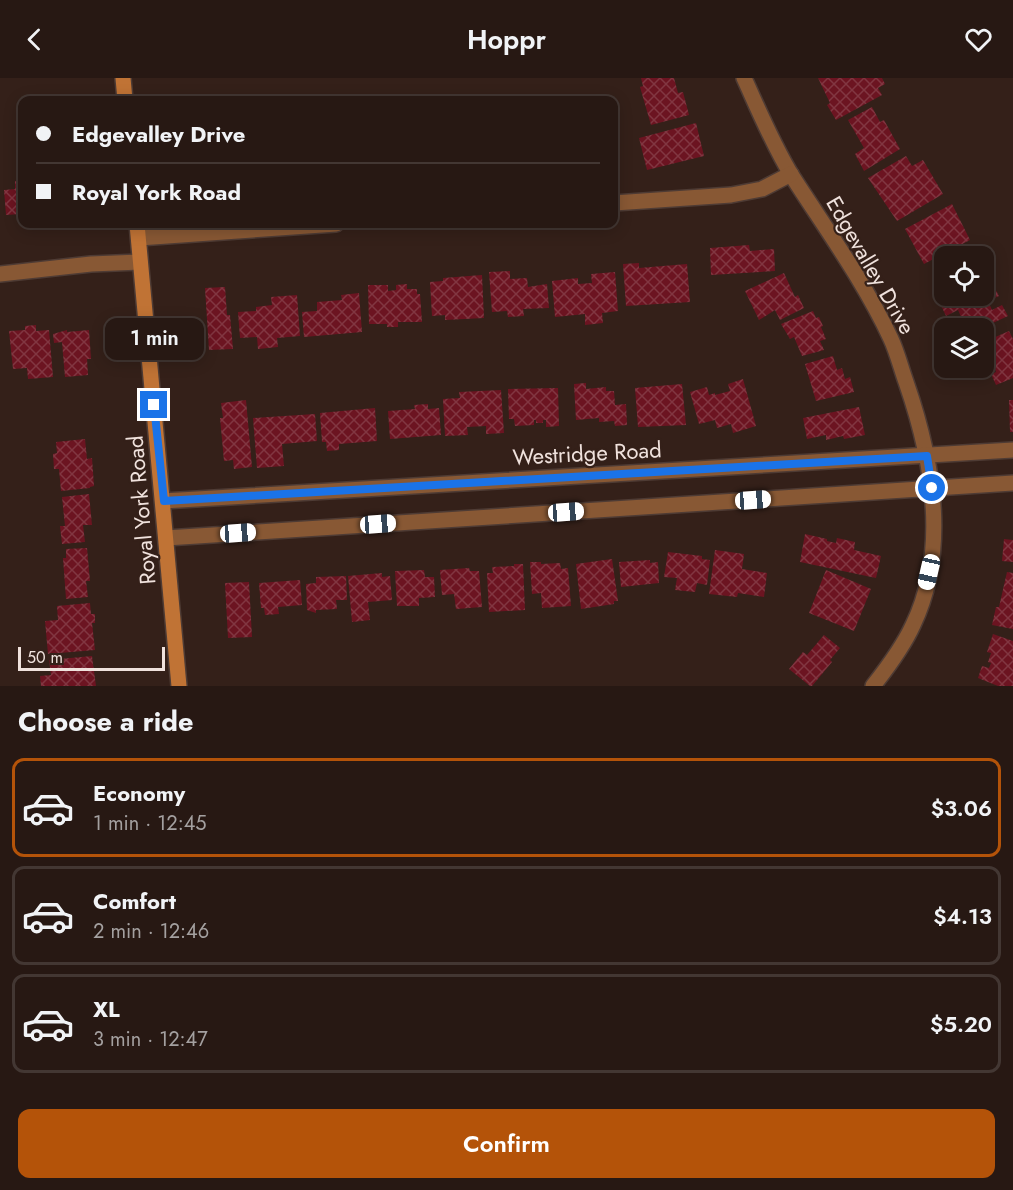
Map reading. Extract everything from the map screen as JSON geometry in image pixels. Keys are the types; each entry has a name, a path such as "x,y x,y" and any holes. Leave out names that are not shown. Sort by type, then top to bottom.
{"main road":[{"path":"123,78 125,96"},
{"name":"Royal York Road","path":"138,231 179,686"}],"street":[{"name":"Edgevalley Drive","path":"744,78 761,118 791,174 864,289 891,340 918,415 927,456 932,488 933,537 929,572 909,632 896,656 873,686"},
{"path":"618,203 731,195 762,189 791,174"},
{"path":"138,231 223,228"},
{"path":"0,274 90,264 140,262"},
{"name":"Westridge Road","path":"164,501 1013,450"},
{"path":"166,538 1013,483"}],"building":[{"path":"641,78 674,78 678,93 683,92 689,115 651,125 640,87 643,86"},
{"path":"818,78 882,78 885,84 878,88 882,95 836,120 827,105 830,103"},
{"path":"872,107 880,122 884,120 900,149 864,171 855,154 864,148 848,120"},
{"path":"696,123 704,156 647,170 639,138"},
{"path":"906,156 912,166 923,160 943,194 897,221 868,178"},
{"path":"15,181 18,181 18,214 6,215 4,190 15,189"},
{"path":"952,204 970,240 958,246 934,246 934,259 924,264 905,229"},
{"path":"749,245 750,251 774,249 775,271 711,275 710,248"},
{"path":"639,263 639,268 687,264 690,302 626,306 623,264"},
{"path":"510,271 510,279 527,278 528,287 547,284 549,308 523,309 524,316 508,317 507,311 492,312 489,272"},
{"path":"615,272 618,311 602,313 603,323 585,325 585,314 555,317 552,281 578,278 578,284 592,283 591,274"},
{"path":"784,273 795,297 798,295 804,308 780,320 775,310 759,320 745,291"},
{"path":"482,275 484,318 445,320 445,315 432,316 430,282 443,281 443,278"},
{"path":"407,284 407,289 417,289 417,294 420,294 422,322 398,322 398,327 387,327 387,324 369,324 368,285 388,285 388,291 396,290 396,285"},
{"path":"225,287 233,349 209,350 205,288"},
{"path":"994,287 999,296 994,298"},
{"path":"359,293 362,332 304,337 302,312 317,311 317,302 342,300 341,295"},
{"path":"297,295 300,336 277,338 278,347 258,349 257,337 240,338 238,312 256,311 256,307 272,305 271,297"},
{"path":"1002,305 1008,316 994,322 994,318 962,318 958,310 946,316 941,306 990,306 992,310"},
{"path":"813,311 823,326 821,327 826,339 820,341 824,350 802,356 794,337 790,339 781,324"},
{"path":"36,325 36,331 49,330 53,377 28,379 27,368 13,369 9,331 25,330 25,326"},
{"path":"67,330 67,332 89,330 91,359 87,359 88,375 65,377 62,342 54,343 53,334"},
{"path":"1009,331 1013,339 1013,378 996,385 993,378 996,372 994,338"},
{"path":"833,356 837,370 842,368 845,379 850,377 854,392 816,401 805,364"},
{"path":"743,379 756,426 733,433 731,424 717,428 715,420 699,424 690,392 707,387 709,395 715,393 715,395 730,391 728,384"},
{"path":"586,383 586,389 606,387 606,391 614,391 615,405 626,404 627,425 615,426 614,421 599,422 599,418 576,420 574,384"},
{"path":"682,384 686,425 638,427 635,388"},
{"path":"558,388 559,426 546,427 546,420 543,420 543,423 536,423 534,420 534,425 515,426 514,419 509,419 508,389"},
{"path":"501,390 504,433 486,434 486,426 467,427 468,435 445,436 443,399 460,398 459,392"},
{"path":"246,400 252,467 234,469 233,460 224,461 221,403"},
{"path":"1009,400 1013,400 1013,432 1010,432"},
{"path":"428,404 428,409 439,408 441,435 390,439 388,411 415,409 414,405"},
{"path":"859,407 865,435 844,439 843,436 826,440 826,435 807,439 803,418"},
{"path":"375,408 377,441 339,444 339,450 327,451 326,442 322,442 320,413"},
{"path":"315,414 317,441 282,444 284,466 257,468 253,418"},
{"path":"85,439 87,459 92,458 94,486 61,491 59,469 54,469 53,454 57,453 56,442"},
{"path":"89,494 92,525 83,525 85,542 62,544 60,526 65,526 62,497"},
{"path":"805,534 836,543 837,538 855,542 854,550 881,556 876,578 800,562"},
{"path":"1004,539 1013,540 1013,562 1002,561"},
{"path":"87,548 90,581 86,581 88,597 66,599 63,558 66,558 66,549"},
{"path":"715,550 744,554 742,569 767,573 764,597 738,593 737,597 709,594"},
{"path":"668,552 702,556 702,559 710,560 707,585 697,583 695,592 675,590 677,578 664,577"},
{"path":"612,559 618,601 614,601 614,604 581,609 576,564"},
{"path":"650,560 650,563 658,562 659,583 621,587 619,562"},
{"path":"530,562 560,563 561,569 568,568 571,606 542,608 541,593 532,594"},
{"path":"514,564 523,564 525,610 489,612 487,573 493,573 492,567 514,566"},
{"path":"469,568 470,571 479,571 482,607 456,609 454,594 442,595 440,570"},
{"path":"424,570 425,577 434,577 435,597 419,598 419,606 397,606 395,571"},
{"path":"826,570 871,589 854,631 809,613"},
{"path":"1007,572 1013,573 1013,629 992,625 996,607 999,607"},
{"path":"382,573 382,577 390,576 392,600 368,602 370,620 352,622 348,576"},
{"path":"346,576 347,600 336,600 337,609 316,610 316,613 307,610 306,584 316,583 316,577"},
{"path":"300,580 302,605 278,607 279,614 265,615 264,608 261,608 259,583"},
{"path":"249,582 252,637 228,638 225,583"},
{"path":"90,603 91,614 95,614 95,623 92,623 95,650 48,654 45,621 58,620 57,606"},
{"path":"993,634 1013,641 1013,686 998,686 978,678 982,666 989,668 991,663 988,662 991,653 987,652"},
{"path":"824,635 840,648 830,660 832,662 810,686 789,669 803,652 807,655"},
{"path":"92,656 96,686 41,686 40,676 51,675 49,660"}],"route":[{"path":"154,405 164,501 927,456 932,488"}]}
